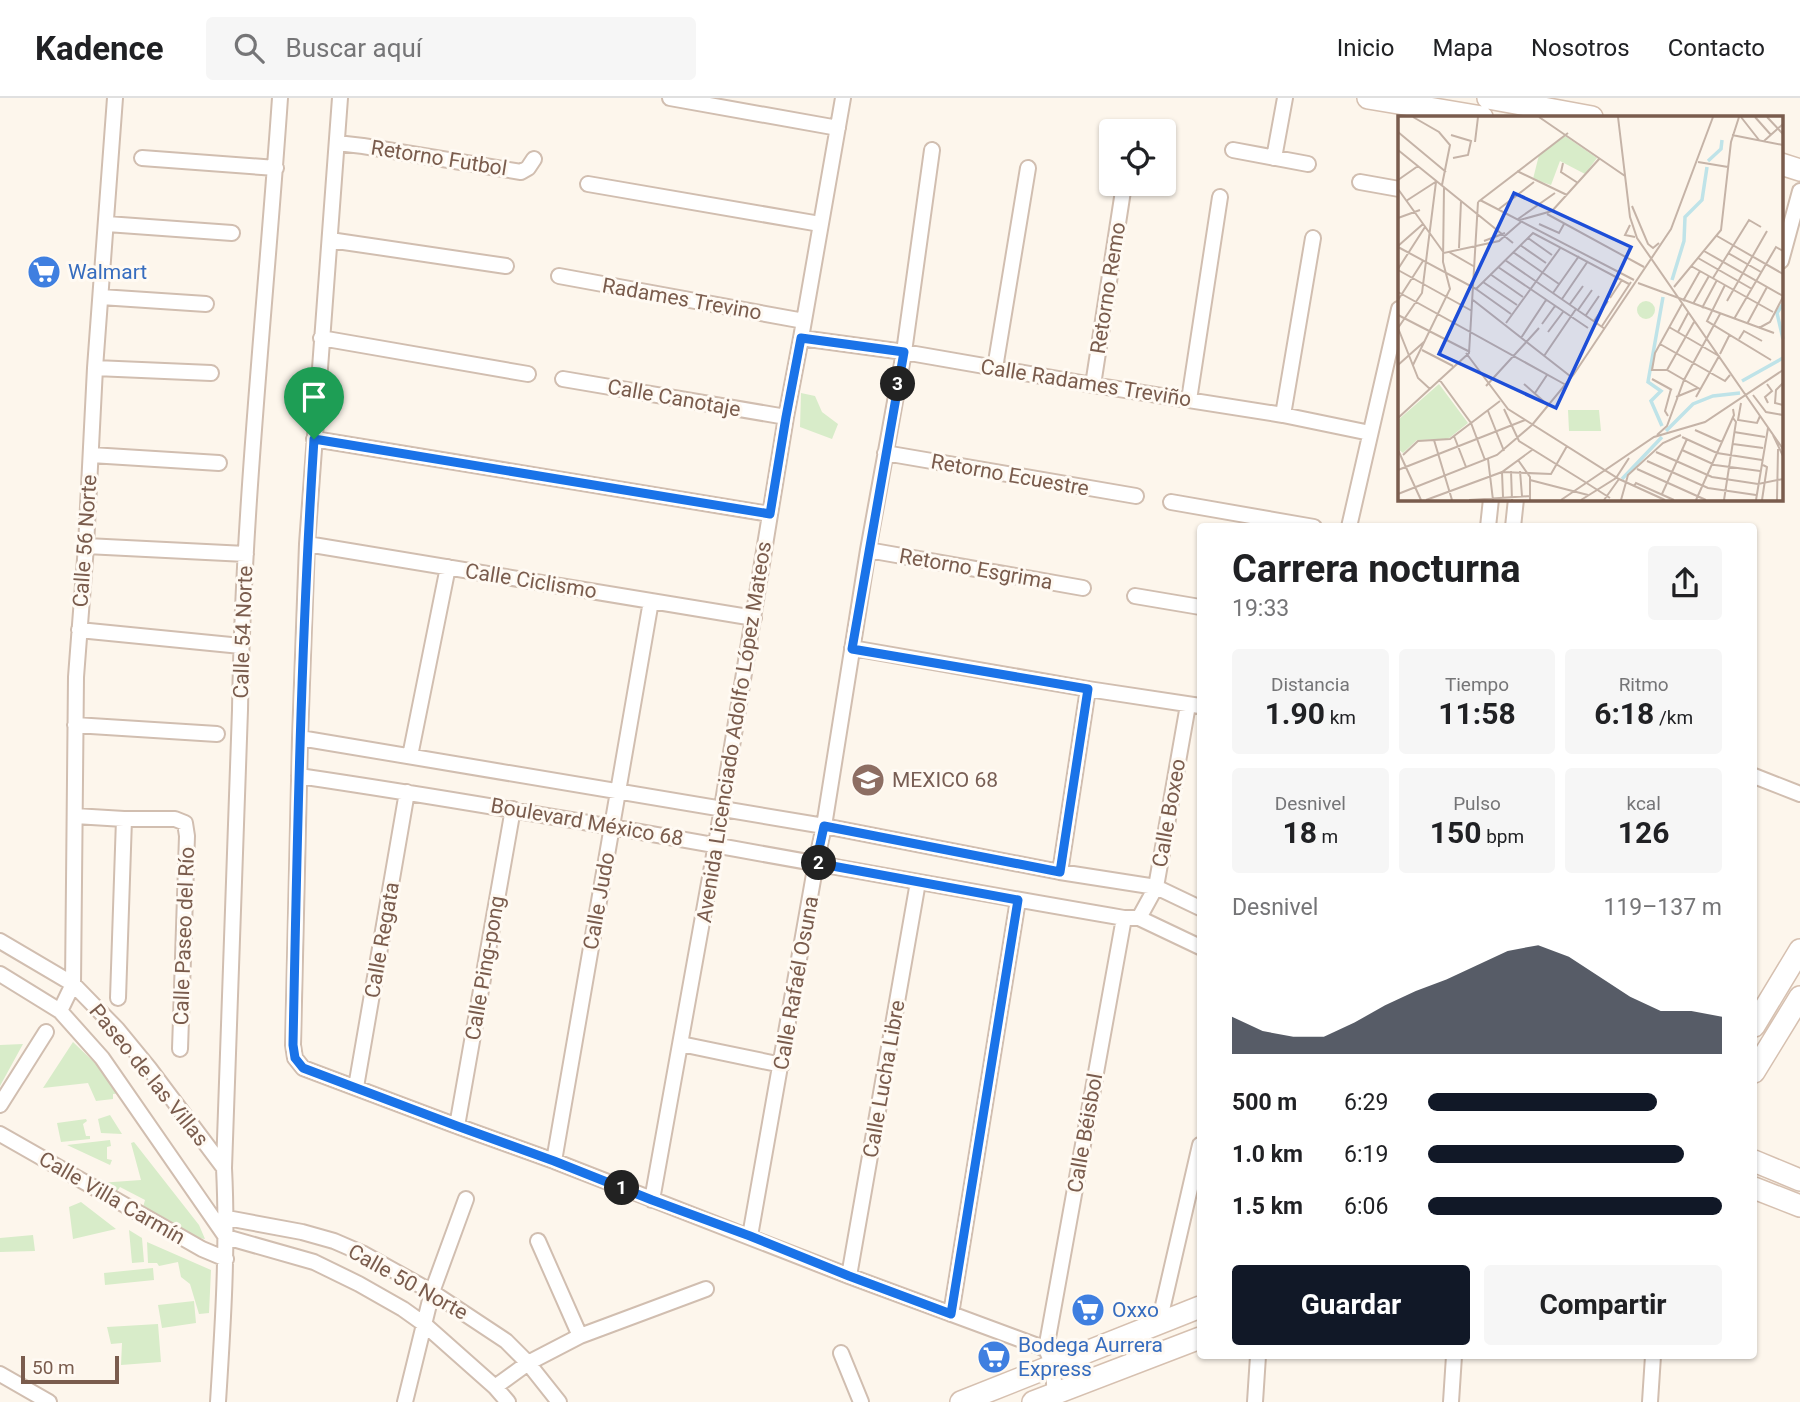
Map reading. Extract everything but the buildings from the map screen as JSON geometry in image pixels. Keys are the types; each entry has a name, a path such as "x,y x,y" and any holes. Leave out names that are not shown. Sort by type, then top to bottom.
{"main road":[{"path":"1368,98 1445,114 1470,116"},
{"path":"1488,98 1521,111 1580,116"},
{"path":"1783,165 1800,170"},
{"path":"1783,178 1800,182"},
{"path":"1757,1021 1800,950"},
{"path":"1757,1067 1800,997"},
{"path":"1757,1162 1800,1180"},
{"path":"1757,1189 1800,1206"},
{"path":"961,1402 1050,1357 1197,1308"},
{"path":"1033,1402 1055,1397 1197,1339"}],"street":[{"name":"Calle 56 Norte","path":"73,984 75,725 79,630 115,98"},
{"name":"Calle 54 Norte","path":"218,1402 226,1259 224,1168 241,646 280,98"},
{"path":"340,98 307,544 299,776 293,1045 295,1058 303,1068 750,1236 951,1314 1050,1357"},
{"path":"670,98 838,128"},
{"name":"Avenida Licenciado Adolfo López Mateos","path":"652,1200 716,844 786,417 843,98"},
{"path":"1274,158 1285,98"},
{"name":"Retorno Futbol","path":"337,144 521,172 528,168 534,159"},
{"name":"Calle Rafaél Osuna","path":"750,1236 824,826 868,550 904,352 932,150"},
{"path":"1233,150 1308,164"},
{"path":"142,158 276,168"},
{"path":"995,368 1028,169"},
{"path":"1360,182 1398,189"},
{"path":"588,184 820,224"},
{"path":"1783,254 1800,191"},
{"name":"Retorno Remo","path":"1093,386 1122,196"},
{"path":"1189,400 1220,197"},
{"path":"107,224 232,233"},
{"path":"1283,415 1313,238"},
{"path":"330,240 506,266"},
{"name":"Radames Trevino","path":"559,276 804,321"},
{"path":"101,297 206,304"},
{"path":"1350,523 1398,313"},
{"path":"321,338 527,374"},
{"name":"Calle Radames Treviño","path":"801,338 904,352 1093,386 1283,415 1370,433"},
{"path":"95,368 211,373"},
{"name":"Calle Canotaje","path":"563,379 786,417"},
{"path":"314,439 770,514"},
{"name":"Retorno Ecuestre","path":"885,453 1136,496"},
{"path":"91,455 219,463"},
{"path":"1488,523 1490,500"},
{"path":"1513,523 1516,500"},
{"path":"1171,502 1291,523"},
{"name":"Calle Ciclismo","path":"307,544 754,618"},
{"path":"86,546 246,554"},
{"name":"Retorno Esgrima","path":"868,550 1083,588"},
{"path":"410,756 448,567"},
{"path":"1135,596 1197,606"},
{"name":"Calle Judo","path":"554,1161 651,600"},
{"path":"79,630 241,646"},
{"path":"852,649 1194,706"},
{"path":"1060,872 1088,689"},
{"name":"Calle Boxeo","path":"1131,918 1156,887 1194,706"},
{"path":"75,725 217,734"},
{"name":"Boulevard México 68","path":"300,738 824,826 1060,872 1156,887 1197,907"},
{"name":"Boulevard México 68","path":"299,776 513,809 1131,918 1197,946"},
{"path":"1757,777 1800,794"},
{"name":"Calle Regata","path":"356,1087 408,792"},
{"name":"Calle Ping-pong","path":"457,1126 513,809"},
{"path":"75,816 124,819 118,998"},
{"name":"Calle Paseo del Río","path":"124,819 175,818 185,823 187,836 180,1049"},
{"name":"Calle Lucha Libre","path":"849,1276 918,882"},
{"path":"951,1314 1018,900"},
{"name":"Calle Béisbol","path":"1055,1397 1050,1357 1131,918"},
{"name":"Paseo de las Villas","path":"0,941 73,984 117,1028 224,1168"},
{"name":"Paseo de las Villas","path":"0,974 60,1011 102,1058 226,1237"},
{"path":"60,1011 73,984"},
{"path":"0,1105 46,1032"},
{"path":"681,1044 782,1065"},
{"name":"Calle Villa Carmín","path":"0,1134 202,1249 226,1259"},
{"path":"1159,1323 1197,1159"},
{"path":"405,1402 432,1292 466,1199"},
{"name":"Calle 50 Norte","path":"227,1218 302,1232 365,1254 432,1292 506,1341 528,1363 559,1402"},
{"name":"Calle 50 Norte","path":"226,1237 314,1262 403,1309 424,1324 495,1387 508,1402"},
{"path":"538,1241 580,1336"},
{"path":"495,1387 528,1363 580,1336 706,1289"},
{"path":"841,1353 861,1402"},
{"path":"1255,1402 1258,1359"},
{"path":"1451,1402 1454,1359"},
{"path":"1650,1402 1653,1359"},
{"path":"0,1374 49,1402"}],"green space":[{"path":"801,393 815,396 822,412 838,424 832,439 800,427"},
{"path":"73,1042 121,1088 122,1093 113,1094 113,1099 96,1101 88,1083 43,1088"},
{"path":"23,1044 0,1086 0,1045"},
{"path":"110,1115 122,1134 101,1133 98,1119"},
{"path":"86,1119 83,1124 86,1136 90,1136 90,1139 61,1142 57,1123"},
{"path":"110,1140 107,1159 112,1160 110,1165 67,1145"},
{"path":"134,1142 199,1225 205,1239 170,1234 142,1211 145,1200 120,1187 115,1194 99,1183 141,1180 131,1143"},
{"path":"81,1202 116,1229 73,1239 69,1207"},
{"path":"129,1230 142,1238 144,1262 132,1263"},
{"path":"33,1235 35,1251 0,1252 0,1238"},
{"path":"147,1242 211,1270 209,1313 199,1314 190,1284 181,1277 178,1262 159,1266 157,1263 148,1263"},
{"path":"153,1268 154,1280 105,1285 104,1273"},
{"path":"194,1301 196,1323 162,1328 158,1305"},
{"path":"158,1324 161,1362 121,1365 122,1343 111,1344 107,1327"}],"place":[{"name":"Walmart","path":"44,272"},
{"name":"MEXICO 68","path":"868,780"},
{"name":"Oxxo","path":"1088,1310"},
{"name":"Bodega Aurrera Express","path":"994,1357"}],"route":[{"path":"801,338 904,352 852,649 1088,689 1060,872 824,826 816,863 1018,900 951,1314 554,1161 303,1068 295,1058 293,1045 300,738 314,439 770,514 801,338"}]}
